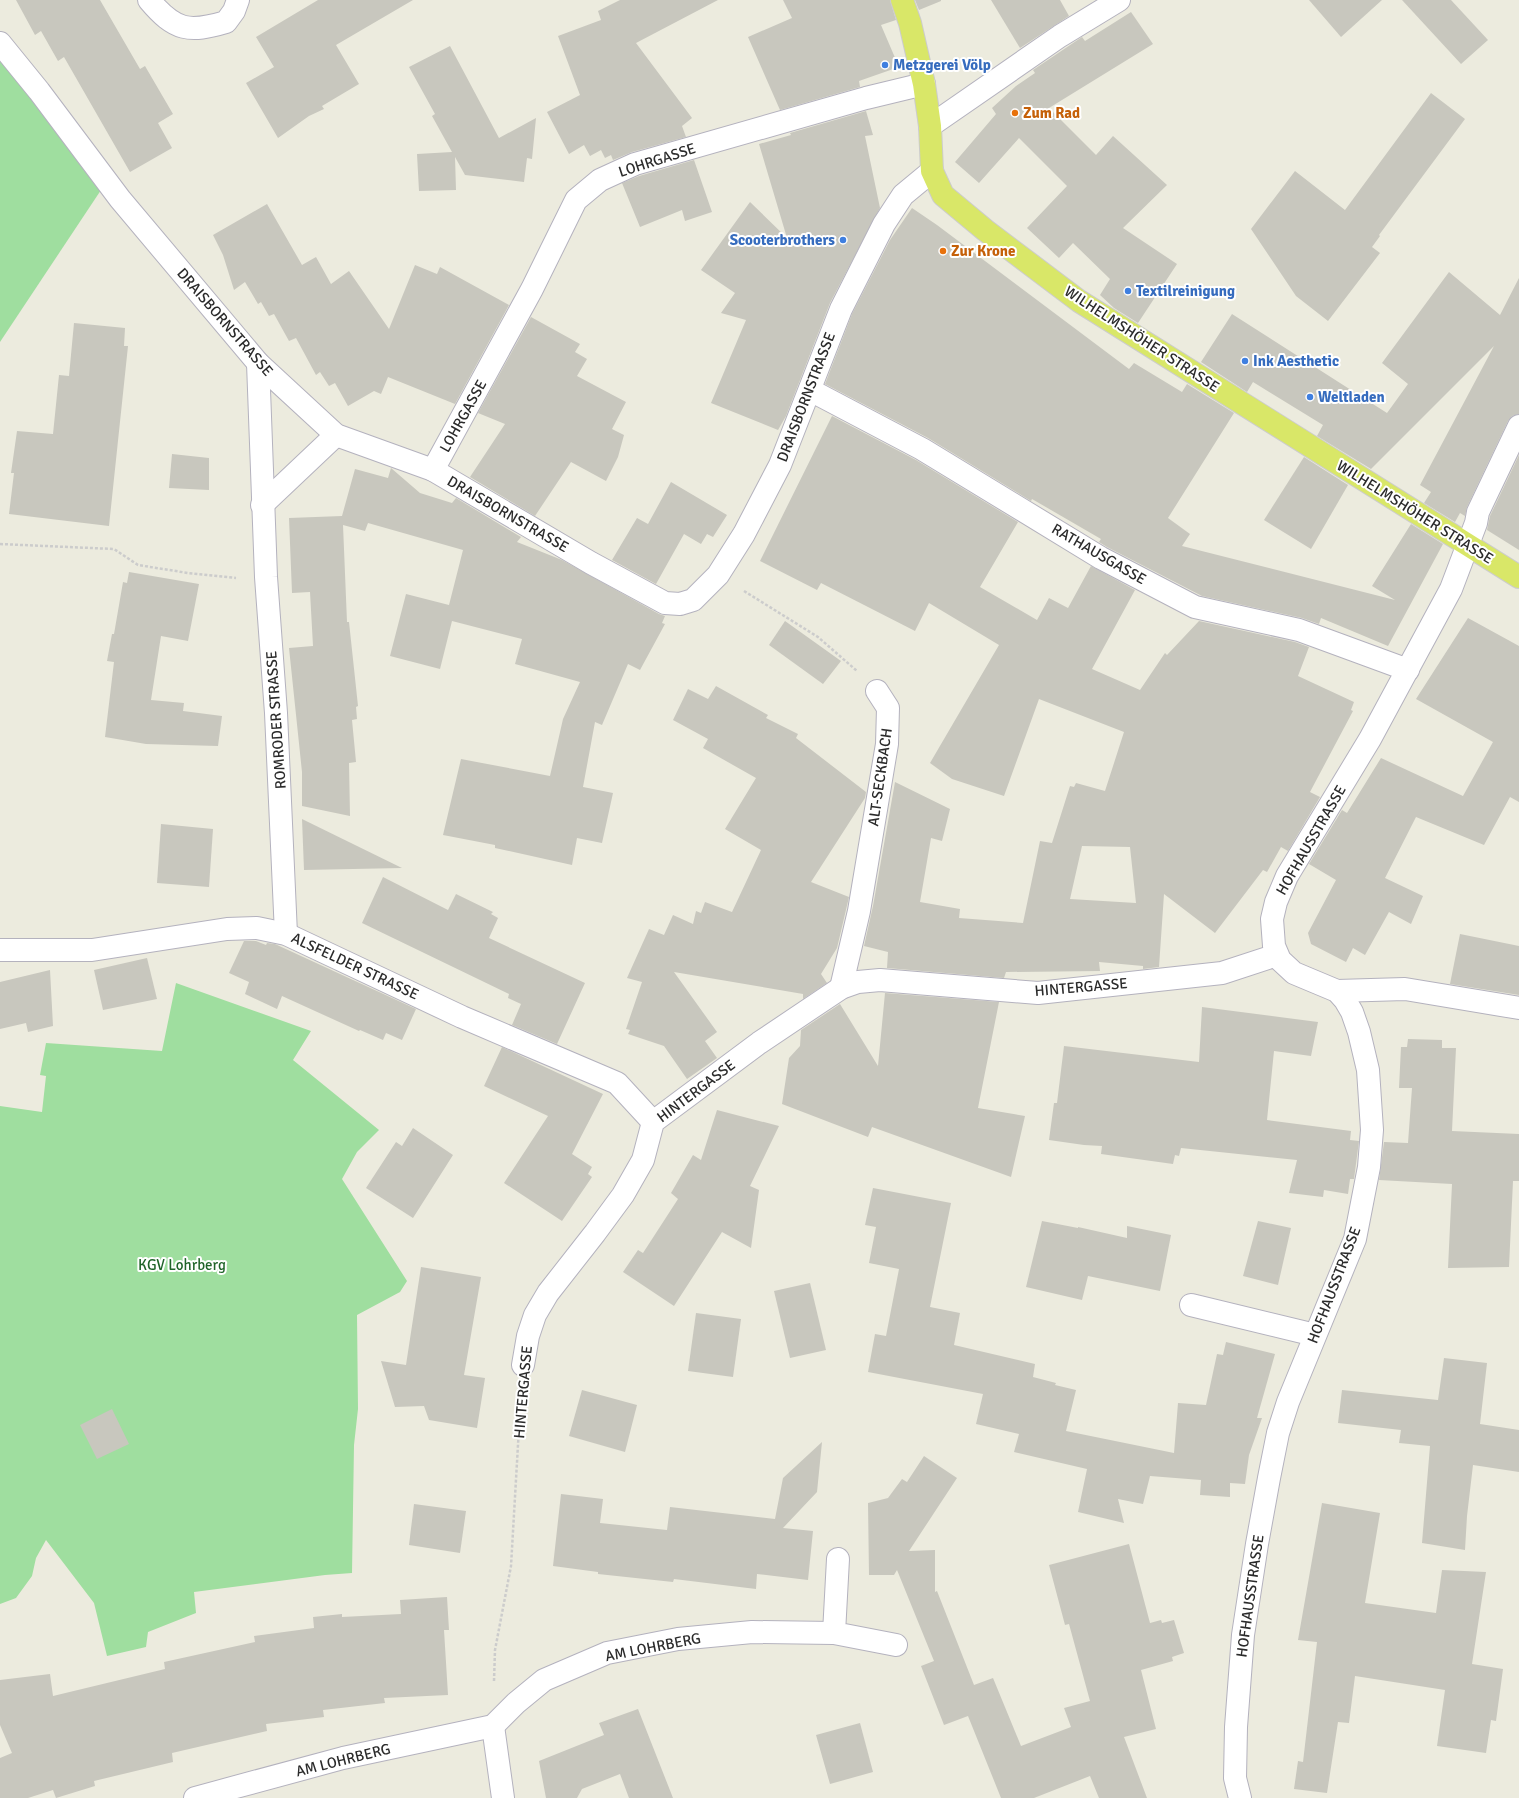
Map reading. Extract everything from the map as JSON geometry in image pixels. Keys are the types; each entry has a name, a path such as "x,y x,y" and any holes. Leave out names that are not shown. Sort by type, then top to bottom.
{"main road":[{"name":"WILHELMSHÖHER STRASSE","path":"902,0 910,23 924,84 930,126 932,171 943,196 985,230 1079,301 1519,577"}],"street":[{"path":"149,0 160,13 176,25 188,28 205,28 226,22 234,11 238,0"},
{"path":"930,126 1060,36 1119,0"},
{"name":"DRAISBORNSTRASSE","path":"0,43 39,91 120,199 258,363 336,435 433,470 591,563 665,603 680,604 693,600 718,575 744,534 780,465 841,309 884,224 903,195 932,171"},
{"name":"LOHRGASSE","path":"433,470 532,289 576,200 600,180 635,164 866,98 924,84"},
{"name":"ROMRODER STRASSE","path":"258,363 262,506 276,713 286,934"},
{"name":"RATHAUSGASSE","path":"810,390 922,449 1101,558 1195,607 1299,630 1408,670"},
{"name":"HOFHAUSSTRASSE","path":"1240,1798 1235,1778 1236,1727 1243,1635 1257,1544 1278,1433 1298,1374 1355,1239 1369,1167 1372,1130 1371,1096 1365,1053 1352,1012 1345,1000 1337,991 1294,973 1280,960 1277,955 1272,936 1272,919 1280,888 1370,739 1451,589 1478,512 1519,426"},
{"path":"262,506 336,435"},
{"name":"ALT-SECKBACH","path":"841,988 859,911 887,744 888,708 877,691"},
{"name":"ALSFELDER STRASSE","path":"0,950 92,950 227,929 257,928 286,934 462,1017 617,1083 653,1122"},
{"name":"HINTERGASSE","path":"523,1365 528,1336 535,1315 548,1293 623,1195 643,1160 653,1122 758,1043 841,988 858,982 880,980 1038,993 1222,973 1277,955"},
{"path":"1337,991 1405,989 1519,1008"},
{"path":"1191,1305 1315,1335"},
{"path":"834,1633 838,1559"},
{"name":"AM LOHRBERG","path":"195,1798 343,1758 493,1726 516,1703 544,1680 607,1653 678,1639 752,1632 834,1633 896,1645"},
{"path":"493,1726 503,1798"}],"path":[{"path":"0,544 114,549 138,564 188,573 237,578 266,577"},
{"path":"718,575 818,637 862,675 877,691"},
{"name":"HINTERGASSE","path":"495,1650 511,1566 523,1365"}],"green space":[{"path":"0,57 105,184 0,342"},
{"name":"KGV Lohrberg","path":"176,983 311,1031 293,1060 379,1130 357,1152 342,1179 407,1281 400,1292 357,1315 358,1409 354,1445 352,1573 325,1575 194,1592 196,1613 148,1632 146,1647 107,1656 94,1603 46,1540 36,1558 32,1576 16,1598 0,1604 0,1106 42,1112 46,1076 40,1075 46,1043 162,1051"}],"building":[{"path":"16,0 100,0 140,69 145,66 173,114 158,123 172,148 130,172 64,57 58,61 41,31 35,35"},
{"path":"318,0 413,0 336,45 359,84 322,106 324,109 309,116 278,138 246,83 274,67 256,37"},
{"path":"620,0 718,0 636,43 692,118 682,126 686,137 632,152 613,160 611,155 605,158 601,150 590,156 584,145 569,154 547,112 580,95 558,36 601,20 598,11"},
{"path":"783,0 890,0 896,20 881,25 899,67 859,81 860,87 780,110 748,37 792,18"},
{"path":"915,0 941,0 941,1 919,10"},
{"path":"991,0 1060,0 1069,16 1020,48"},
{"path":"1309,0 1382,0 1341,37"},
{"path":"1402,0 1451,0 1488,40 1461,64"},
{"path":"1131,12 1153,44 1049,108 1096,155 1113,136 1167,185 1123,228 1177,264 1138,323 1114,308 1100,295 1110,279 1073,243 1059,258 1027,228 1067,186 1019,138 979,183 955,162 996,114 992,108 1016,86 1035,73 1033,70 1082,37 1085,41"},
{"path":"450,46 499,138 536,118 532,159 527,158 524,182 465,175 455,157 456,190 419,191 417,154 452,152 432,116 435,114 409,67"},
{"path":"1431,93 1465,119 1379,235 1380,236 1372,247 1380,253 1328,321 1296,296 1251,229 1295,171 1345,210"},
{"path":"866,111 873,135 865,136 880,208 830,303 786,416 778,430 711,403 746,320 721,313 735,293 701,270 750,202 787,238 759,144 791,135 790,133"},
{"path":"694,160 712,212 685,221 682,210 640,227 622,183 639,176"},
{"path":"267,204 302,265 316,257 331,284 349,271 389,329 415,265 437,274 440,267 509,305 455,404 388,377 381,394 374,391 348,406 335,383 329,386 320,372 316,375 296,338 289,341 274,314 269,316 261,302 258,304 245,282 234,290 223,255 213,235"},
{"path":"912,208 937,225 1129,369 1134,363 1182,392 1187,384 1234,413 1168,518 1190,534 1182,546 1395,600 1372,586 1411,524 1443,544 1388,646 1321,618 1319,624 1302,618 1202,596 1107,547 1099,542 1101,539 1032,499 1031,501 928,438 825,384 852,314 890,240"},
{"path":"1449,272 1500,315 1519,278 1519,414 1512,416 1508,421 1467,507 1465,516 1460,513 1455,522 1424,503 1431,492 1420,485 1494,346 1371,469 1317,436 1323,425 1253,382 1247,392 1201,362 1232,314 1387,413 1408,384 1382,363"},
{"path":"531,317 580,344 575,352 587,359 577,376 626,402 612,429 624,435 618,457 606,481 571,462 535,516 470,477 505,424 478,413"},
{"path":"74,323 125,328 124,346 128,346 109,526 9,514 14,473 11,473 17,431 53,434 59,375 69,376"},
{"path":"832,416 916,460 1018,522 980,587 1037,620 1049,598 1068,608 1091,566 1135,590 1092,669 1140,690 1165,653 1167,655 1199,621 1295,642 1309,647 1298,676 1354,702 1351,710 1353,711 1310,792 1320,797 1288,851 1281,847 1267,872 1263,870 1215,933 1164,894 1159,967 1143,969 1143,966 1099,962 1100,971 1006,972 1004,978 887,968 888,952 864,946 873,906 895,782 950,809 942,841 931,838 920,902 960,909 959,918 1023,923 1040,841 1052,843 1070,786 1074,787 1076,783 1105,791 1124,732 1039,699 1004,796 952,779 930,763 999,645 929,603 915,631 821,583 817,590 760,561","holes":["1082,846 1130,847 1136,903 1070,899"]},
{"path":"172,454 209,458 209,490 169,488"},
{"path":"1519,455 1519,550 1487,530 1490,516"},
{"path":"1304,457 1348,485 1311,549 1264,520"},
{"path":"391,468 420,493 452,503 456,498 521,537 517,542 562,560 665,616 662,623 665,624 640,670 628,664 602,725 595,722 583,787 613,793 602,843 577,838 572,865 495,848 495,845 443,835 461,759 550,776 563,719 580,682 515,664 522,639 452,621 440,669 390,656 406,594 449,605 463,550 368,523 365,531 343,525 347,622 349,622 358,706 356,707 357,719 352,720 356,762 349,763 350,816 302,806 302,772 289,648 313,646 310,592 292,593 289,518 342,516 355,469 388,478"},
{"path":"671,482 727,515 713,537 707,534 701,544 684,534 656,584 612,560 637,518 648,524"},
{"path":"129,572 199,584 188,641 161,636 151,700 184,703 183,711 222,716 218,746 146,744 105,737 114,662 107,661 112,634 114,634 123,582 127,583"},
{"path":"1468,618 1519,646 1519,802 1510,797 1484,845 1416,817 1385,878 1423,896 1411,924 1389,912 1365,955 1353,948 1346,962 1311,944 1308,933 1336,880 1309,864 1342,810 1347,813 1381,758 1463,796 1493,742 1416,699"},
{"path":"785,621 841,661 823,684 769,645"},
{"path":"716,686 768,715 766,718 798,734 796,738 866,792 865,798 811,882 849,897 837,948 821,974 827,983 803,999 803,994 674,972 717,1032 705,1041 717,1058 687,1079 664,1046 628,1034 630,1030 626,1029 642,982 627,978 649,929 664,935 673,915 693,924 696,911 701,913 705,902 732,912 761,850 725,829 756,778 703,748 708,739 673,720 688,689 708,699"},
{"path":"302,819 402,868 304,870"},
{"path":"161,824 213,829 209,887 157,883"},
{"path":"383,877 448,910 456,894 493,912 491,914 498,918 489,938 585,983 557,1044 512,1025 521,1004 508,998 509,994 362,923"},
{"path":"1460,934 1519,946 1519,995 1450,984"},
{"path":"244,941 256,941 266,945 267,943 275,944 416,1009 402,1040 386,1033 383,1040 360,1030 359,1031 282,996 277,1009 245,994 249,982 229,973"},
{"path":"147,958 157,999 103,1010 94,970"},
{"path":"50,970 53,1026 28,1032 26,1023 0,1029 0,982"},
{"path":"885,993 999,1002 978,1108 1025,1116 1011,1177 872,1127 868,1137 782,1104 789,1058 800,1046 801,1030 840,1004 878,1066"},
{"path":"1202,1007 1318,1022 1311,1056 1274,1051 1267,1120 1351,1131 1350,1140 1359,1141 1354,1179 1350,1179 1348,1194 1324,1190 1323,1197 1289,1193 1297,1160 1181,1148 1179,1156 1175,1155 1173,1164 1101,1154 1102,1146 1049,1140 1054,1103 1057,1103 1064,1046 1199,1062"},
{"path":"1408,1039 1442,1040 1442,1048 1456,1048 1452,1131 1519,1134 1519,1181 1513,1181 1509,1267 1448,1268 1452,1184 1379,1180 1384,1142 1408,1143 1412,1088 1399,1088 1401,1047 1407,1047"},
{"path":"502,1047 603,1094 572,1154 592,1167 588,1174 592,1177 562,1221 504,1183 548,1116 484,1086"},
{"path":"717,1110 779,1126 750,1186 759,1190 751,1248 722,1232 674,1306 623,1272 638,1250 643,1253 678,1199 671,1193 693,1155 701,1160"},
{"path":"413,1128 453,1155 413,1218 366,1188 396,1142 402,1146"},
{"path":"873,1188 951,1203 930,1307 960,1313 954,1345 1035,1364 1033,1377 1056,1383 1055,1385 1076,1390 1066,1431 1174,1453 1178,1403 1206,1405 1217,1354 1223,1355 1226,1342 1275,1354 1257,1418 1262,1418 1249,1455 1245,1484 1230,1483 1230,1497 1200,1495 1201,1480 1150,1476 1143,1504 1118,1499 1124,1523 1078,1512 1087,1469 1014,1452 1019,1434 976,1424 983,1394 868,1372 875,1334 886,1336 899,1269 869,1263 876,1227 865,1225"},
{"path":"1042,1221 1127,1238 1127,1226 1171,1235 1160,1291 1088,1276 1082,1300 1026,1287"},
{"path":"1258,1221 1291,1228 1278,1285 1243,1276"},
{"path":"421,1267 481,1277 464,1375 485,1378 477,1428 429,1420 424,1406 395,1407 381,1361 406,1365"},
{"path":"810,1283 826,1350 790,1358 774,1291"},
{"path":"696,1313 741,1319 733,1377 688,1371"},
{"path":"1444,1358 1487,1363 1480,1424 1519,1430 1519,1472 1473,1465 1465,1550 1422,1543 1430,1446 1399,1443 1401,1430 1338,1423 1342,1390 1438,1400"},
{"path":"582,1390 637,1405 625,1452 569,1436"},
{"path":"112,1409 129,1444 97,1459 80,1425"},
{"path":"822,1442 817,1492 783,1528 813,1531 808,1580 757,1574 756,1589 674,1579 673,1582 598,1574 598,1572 553,1566 561,1494 603,1499 600,1523 667,1530 670,1507 775,1519 783,1478"},
{"path":"924,1456 957,1478 909,1551 935,1550 935,1592 937,1591 974,1685 993,1678 1021,1746 1071,1727 1064,1708 1090,1701 1069,1624 1065,1625 1049,1565 1129,1544 1150,1623 1161,1620 1162,1623 1174,1620 1184,1653 1172,1657 1173,1661 1141,1670 1156,1729 1124,1737 1147,1798 1099,1798 1090,1776 1034,1798 1001,1798 968,1716 944,1725 921,1666 934,1661 897,1570 894,1575 869,1575 868,1503 888,1498 902,1479 907,1482"},
{"path":"1322,1503 1380,1513 1365,1603 1436,1613 1442,1570 1486,1572 1472,1664 1503,1669 1496,1721 1491,1720 1486,1753 1437,1746 1445,1690 1355,1676 1349,1723 1338,1722 1327,1793 1294,1789 1298,1761 1303,1762 1317,1642 1298,1640"},
{"path":"414,1504 466,1511 460,1553 409,1545"},
{"path":"447,1597 449,1630 444,1630 448,1695 384,1698 385,1703 323,1710 324,1717 266,1724 267,1731 172,1753 173,1762 94,1781 95,1786 56,1798 53,1790 28,1798 0,1798 0,1758 12,1753 0,1725 0,1680 50,1674 53,1696 165,1669 164,1662 255,1642 254,1636 314,1628 313,1617 342,1614 342,1617 401,1614 400,1600"},
{"path":"638,1709 673,1798 629,1798 620,1774 582,1789 577,1798 546,1798 539,1761 604,1735 599,1723"},
{"path":"860,1723 873,1772 830,1784 816,1735"}],"place":[{"name":"Metzgerei Völp","path":"885,65"},
{"name":"Zum Rad","path":"1015,113"},
{"name":"Scooterbrothers","path":"843,240"},
{"name":"Zur Krone","path":"943,251"},
{"name":"Textilreinigung","path":"1128,291"},
{"name":"Ink Aesthetic","path":"1245,361"},
{"name":"Weltladen","path":"1310,397"}]}
